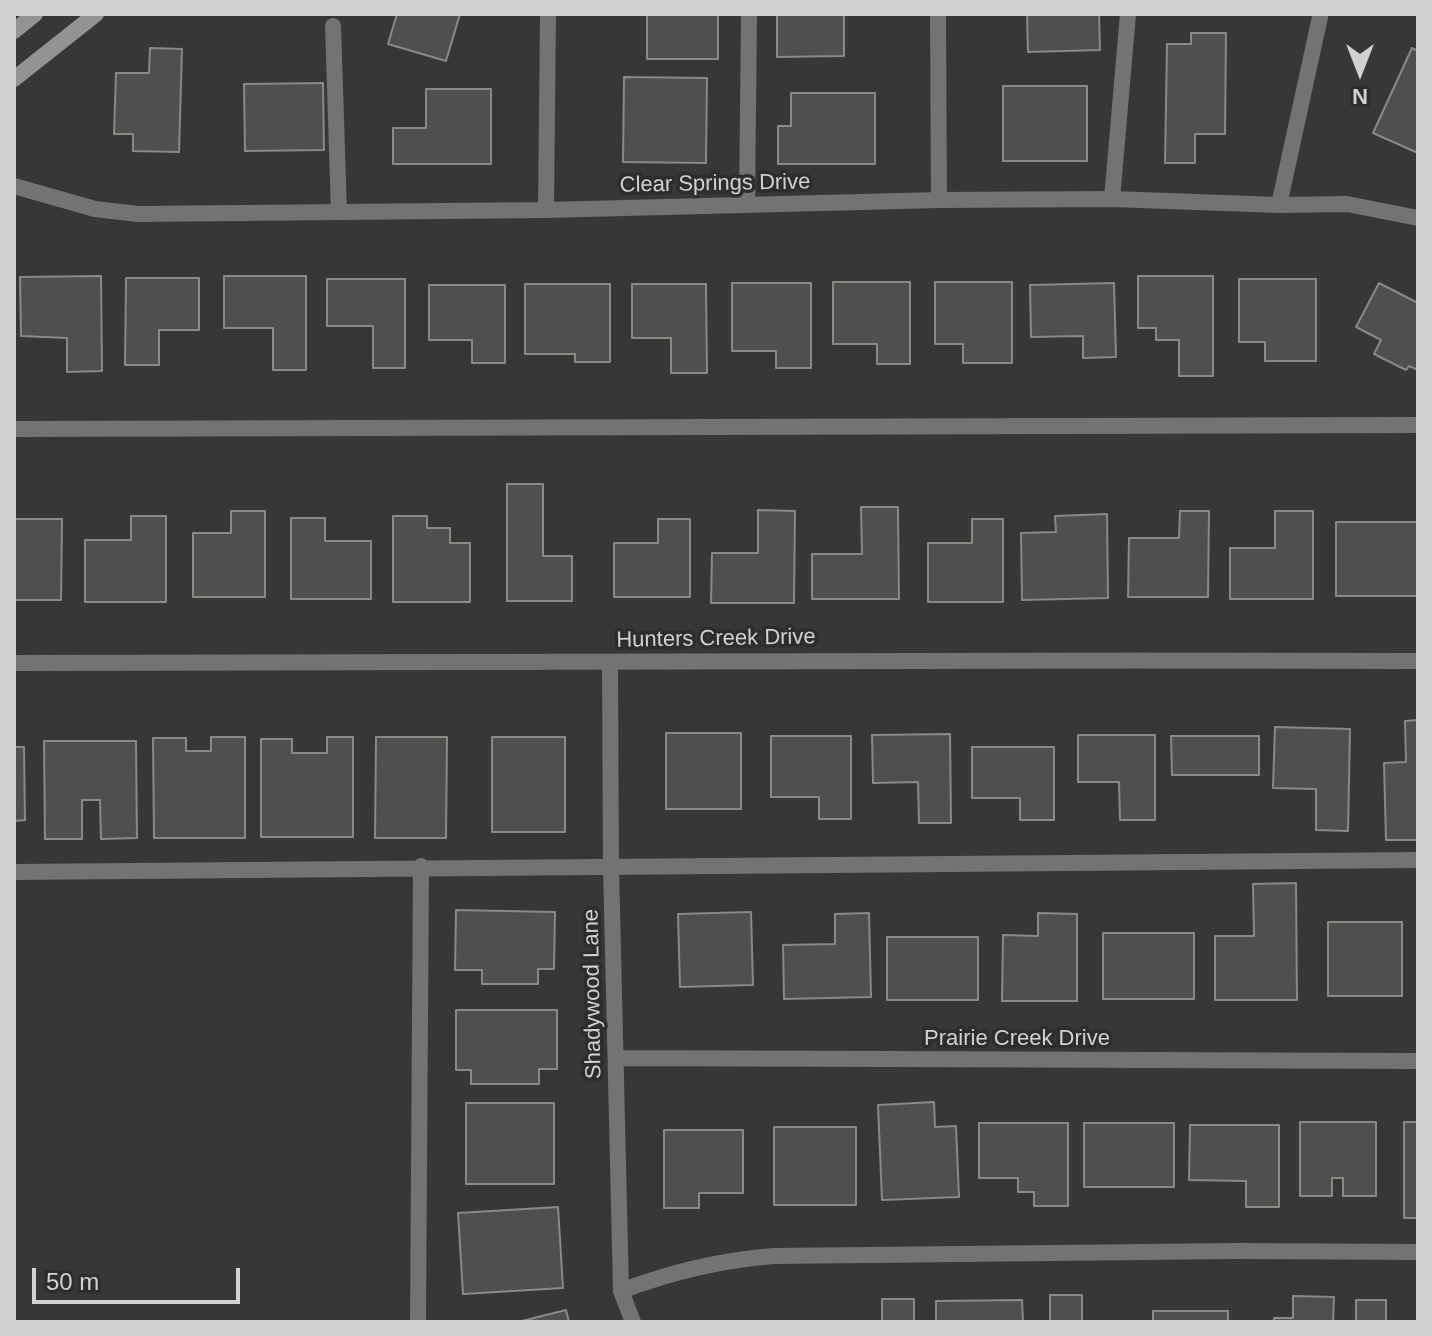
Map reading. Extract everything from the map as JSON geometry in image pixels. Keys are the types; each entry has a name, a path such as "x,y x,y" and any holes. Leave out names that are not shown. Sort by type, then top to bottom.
{"street":[{"path":"14,31 35,14"},
{"path":"14,79 96,14"},
{"path":"747,205 749,14"},
{"path":"938,14 939,200"},
{"path":"1112,199 1128,14"},
{"path":"546,210 548,15"},
{"path":"1279,205 1320,17"},
{"path":"333,26 339,212"},
{"name":"Clear Springs Drive","path":"14,186 95,209 138,214 1112,199 1279,205 1347,204 1418,218"},
{"path":"14,429 1418,425"},
{"name":"Hunters Creek Drive","path":"14,663 610,663 945,659 1418,661"},
{"name":"Shadywood Lane","path":"610,663 611,866 621,1291 633,1322"},
{"path":"14,872 421,866 1418,860"},
{"path":"418,1322 421,866"},
{"name":"Prairie Creek Drive","path":"616,1058 1418,1061"},
{"path":"621,1291 653,1279 728,1260 774,1256 1418,1252"}],"building":[{"path":"397,14 460,14 446,61 388,44"},
{"path":"647,14 718,14 718,59 647,59"},
{"path":"777,14 844,14 844,56 777,57"},
{"path":"1027,14 1099,14 1100,50 1028,52"},
{"path":"1191,33 1226,33 1225,134 1195,134 1195,163 1165,163 1167,44 1191,44"},
{"path":"150,48 182,49 179,152 133,151 133,134 114,134 116,73 149,73"},
{"path":"1412,48 1418,51 1418,153 1373,133"},
{"path":"624,77 707,78 706,163 623,162"},
{"path":"323,83 324,150 245,151 244,84"},
{"path":"1003,86 1087,86 1087,161 1003,161"},
{"path":"426,89 491,89 491,164 393,164 393,128 426,128"},
{"path":"791,93 875,93 875,164 778,164 778,126 791,126"},
{"path":"101,276 102,371 67,372 67,338 21,336 20,277"},
{"path":"224,276 306,276 306,370 273,370 273,328 224,328"},
{"path":"1138,276 1213,276 1213,376 1179,376 1179,340 1156,340 1156,328 1138,328"},
{"path":"126,278 199,278 199,330 159,330 159,365 125,365"},
{"path":"327,279 405,279 405,368 373,368 373,326 327,326"},
{"path":"1239,279 1316,279 1316,361 1265,361 1265,342 1239,342"},
{"path":"833,282 910,282 910,364 877,364 877,344 833,344"},
{"path":"935,282 1012,282 1012,363 963,363 963,344 935,344"},
{"path":"732,283 811,283 811,368 776,368 776,351 732,351"},
{"path":"1114,283 1116,357 1083,358 1083,336 1031,337 1030,285"},
{"path":"1379,283 1418,303 1418,370 1409,366 1406,370 1374,354 1381,340 1356,327"},
{"path":"525,284 610,284 610,362 575,362 575,354 525,354"},
{"path":"632,284 706,284 707,373 671,373 671,338 632,338"},
{"path":"429,285 505,285 505,363 472,363 472,340 429,340"},
{"path":"507,484 543,484 543,556 572,556 572,601 507,601"},
{"path":"861,507 898,507 899,599 812,599 812,554 862,554"},
{"path":"758,510 795,511 794,603 711,603 712,553 758,553"},
{"path":"231,511 265,511 265,597 193,597 193,533 231,533"},
{"path":"1180,511 1209,511 1208,597 1128,597 1129,538 1179,538"},
{"path":"1275,511 1313,511 1313,599 1230,599 1230,548 1275,548"},
{"path":"1107,514 1108,598 1022,600 1021,533 1056,532 1055,516"},
{"path":"131,516 166,516 166,602 85,602 85,540 131,540"},
{"path":"393,516 427,516 427,528 450,528 450,543 470,543 470,602 393,602"},
{"path":"291,518 325,518 325,541 371,541 371,599 291,599"},
{"path":"14,519 62,519 61,600 14,600"},
{"path":"658,519 690,519 690,597 614,597 614,543 658,543"},
{"path":"972,519 1003,519 1003,602 928,602 928,543 972,543"},
{"path":"1336,522 1418,522 1418,596 1336,596"},
{"path":"1418,720 1418,840 1386,840 1384,763 1406,762 1405,721"},
{"path":"1275,727 1350,729 1348,831 1316,830 1316,789 1273,788"},
{"path":"666,733 741,733 741,809 666,809"},
{"path":"950,734 951,823 919,823 918,782 873,783 872,735"},
{"path":"1078,735 1155,735 1155,820 1120,820 1119,782 1078,782"},
{"path":"771,736 851,736 851,819 819,819 819,797 771,797"},
{"path":"1171,736 1259,736 1259,775 1172,775"},
{"path":"211,737 245,737 245,838 154,838 153,738 186,738 186,751 211,751"},
{"path":"327,737 353,737 353,837 261,837 261,739 292,739 292,753 327,753"},
{"path":"376,737 447,737 446,838 375,838"},
{"path":"492,737 565,737 565,832 492,832"},
{"path":"44,741 136,741 137,838 101,839 100,800 82,800 82,839 45,839"},
{"path":"14,747 24,747 25,820 14,821"},
{"path":"972,747 1054,747 1054,820 1020,820 1020,798 972,798"},
{"path":"1296,883 1297,1000 1215,1000 1215,936 1254,936 1253,884"},
{"path":"456,910 555,912 554,969 538,969 538,984 482,984 482,970 455,970"},
{"path":"751,912 753,985 680,987 678,914"},
{"path":"869,913 871,997 784,999 783,945 835,944 835,914"},
{"path":"1038,913 1077,914 1077,1001 1002,1001 1003,935 1038,936"},
{"path":"1328,922 1402,922 1402,996 1328,996"},
{"path":"1103,933 1194,933 1194,999 1103,999"},
{"path":"887,937 978,937 978,1000 887,1000"},
{"path":"456,1010 557,1010 557,1069 539,1069 539,1084 471,1084 471,1070 456,1070"},
{"path":"934,1102 935,1127 956,1126 959,1197 882,1200 878,1105"},
{"path":"466,1103 554,1103 554,1184 466,1184"},
{"path":"1300,1122 1376,1122 1376,1196 1343,1196 1343,1178 1332,1178 1332,1196 1300,1196"},
{"path":"1404,1122 1418,1122 1418,1218 1404,1218"},
{"path":"979,1123 1068,1123 1068,1206 1034,1206 1034,1192 1018,1192 1018,1178 979,1178"},
{"path":"1084,1123 1174,1123 1174,1187 1084,1187"},
{"path":"1190,1125 1279,1125 1279,1207 1246,1207 1246,1181 1189,1180"},
{"path":"774,1127 856,1127 856,1205 774,1205"},
{"path":"664,1130 743,1130 743,1193 699,1193 699,1208 664,1208"},
{"path":"558,1207 563,1288 463,1294 458,1213"},
{"path":"1050,1295 1082,1295 1082,1322 1050,1322"},
{"path":"1293,1296 1334,1297 1333,1322 1274,1322 1274,1318 1293,1318"},
{"path":"882,1299 914,1299 914,1322 882,1322"},
{"path":"1022,1300 1023,1322 936,1322 936,1301"},
{"path":"1356,1300 1386,1300 1386,1322 1356,1322"},
{"path":"566,1310 569,1322 518,1322"},
{"path":"1153,1311 1228,1311 1228,1322 1153,1322"}]}
